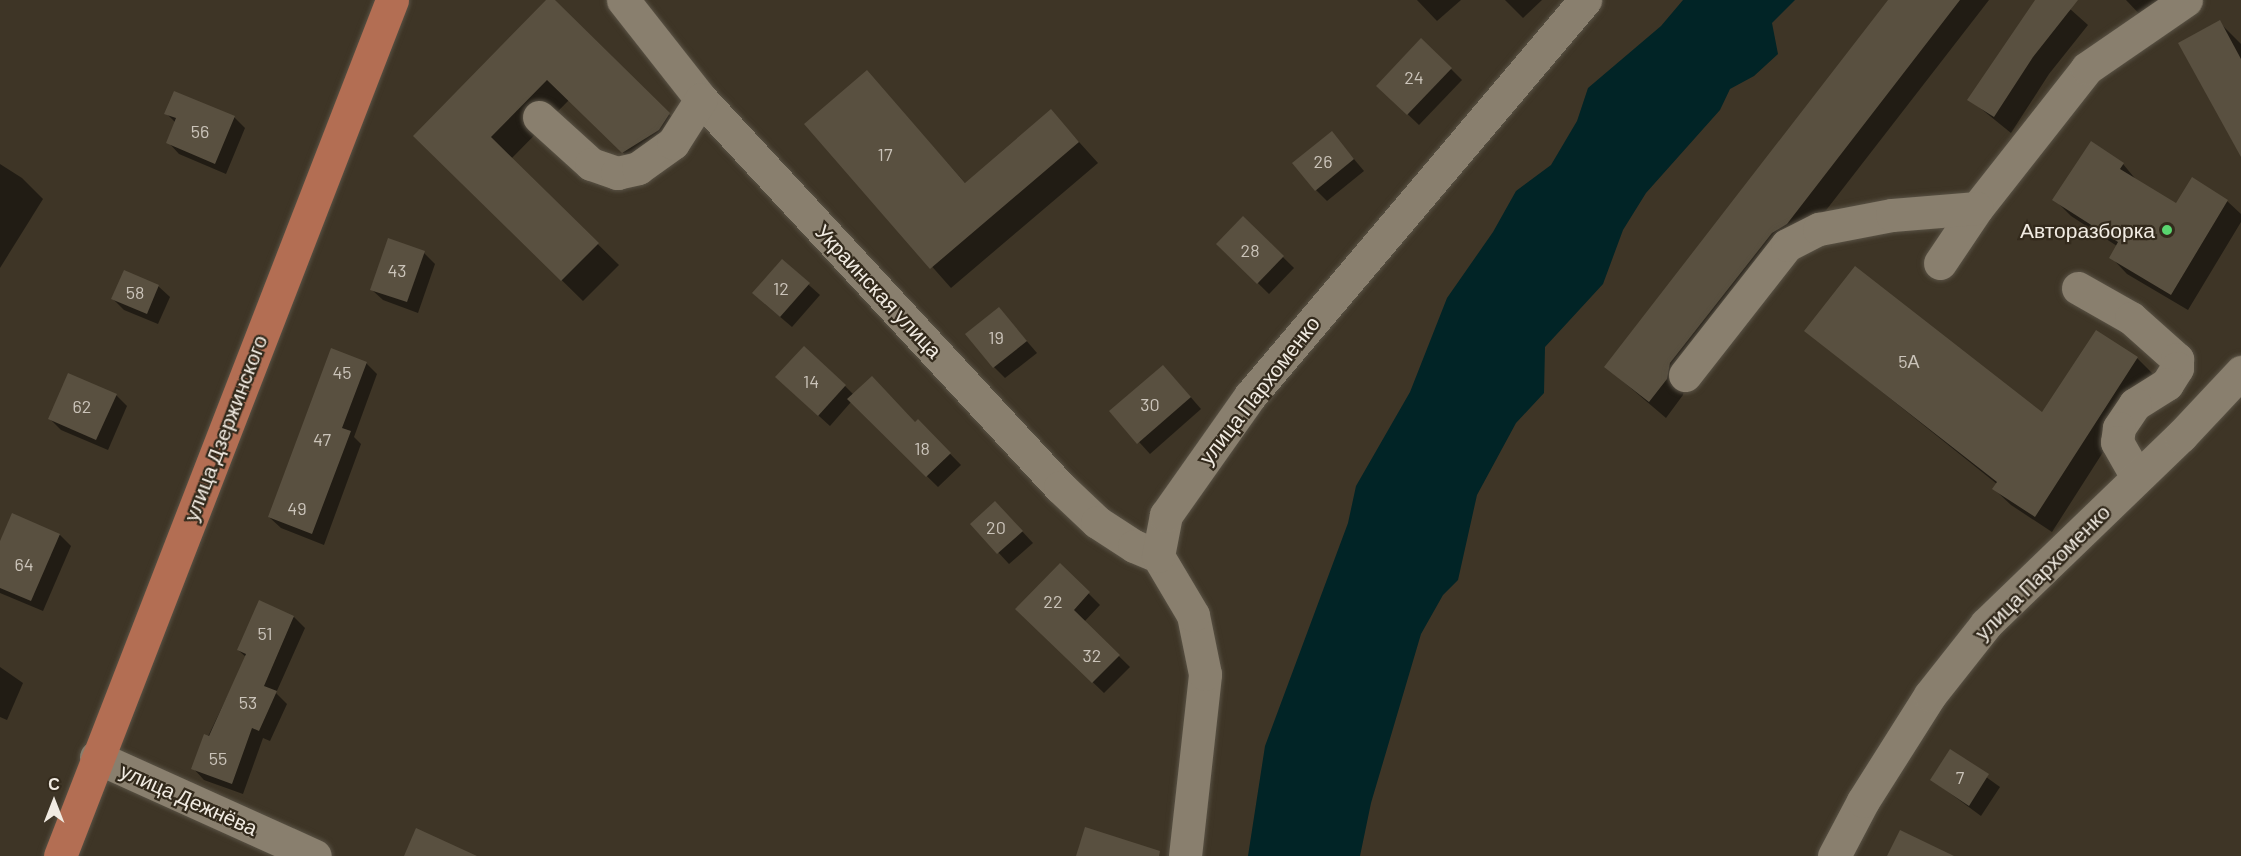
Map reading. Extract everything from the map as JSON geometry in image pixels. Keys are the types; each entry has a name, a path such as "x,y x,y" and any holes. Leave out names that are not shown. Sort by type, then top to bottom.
{"main road":[{"name":"улица Дзержинского","path":"60,856 96,757 392,0"}],"street":[{"name":"Украинская улица","path":"623,0 701,99 1060,487 1097,522 1134,546 1158,556"},
{"name":"улица Пархоменко","path":"1158,556 1166,515 1250,396 1585,0"},
{"path":"1940,263 1977,208 2086,68 2186,0"},
{"path":"539,117 591,164 618,173 638,168 673,143 701,99"},
{"path":"1685,375 1787,245 1819,229 1892,215 1977,208"},
{"path":"2078,288 2131,318 2177,358 2177,368 2167,384 2135,404 2119,428 2117,442 2137,477"},
{"name":"улица Пархоменко","path":"1834,856 1863,801 1930,695 1986,624 2181,436 2241,372"},
{"path":"1158,556 1193,615 1205,674 1185,856"},
{"name":"улица Дежнёва","path":"96,757 315,856"}],"water":[{"path":"1683,0 1795,0 1772,23 1778,54 1754,76 1730,89 1720,110 1646,193 1623,230 1603,284 1545,347 1544,393 1516,423 1477,495 1458,580 1443,595 1421,634 1371,803 1360,856 1248,856 1265,746 1348,523 1356,486 1410,392 1447,298 1493,232 1516,191 1551,165 1577,121 1588,88 1661,26"}],"building":[{"path":"546,0 555,0 670,113 659,130 622,153 547,80 491,137 599,243 561,281 413,136"},
{"path":"1888,0 1960,0 1787,224 1772,233 1670,363 1667,379 1649,402 1604,367"},
{"path":"2035,0 2078,0 2033,57 1994,117 1967,100"},
{"path":"2220,20 2241,59 2241,157 2178,43"},
{"path":"1421,38 1452,68 1407,115 1376,86"},
{"path":"867,70 965,183 1051,109 1079,142 930,269 804,124"},
{"path":"174,91 235,116 215,164 166,143 176,118 164,114"},
{"path":"1332,131 1354,159 1315,191 1292,163"},
{"path":"2091,141 2124,163 2120,169 2176,203 2192,177 2228,200 2171,295 2109,258 2118,242 2052,200"},
{"path":"1243,216 1284,256 1257,284 1216,244"},
{"path":"388,238 425,251 407,302 370,290"},
{"path":"782,259 810,283 780,317 752,293"},
{"path":"1855,266 2042,412 2096,330 2138,357 2035,517 1992,489 1997,482 1804,331"},
{"path":"124,270 159,285 147,314 111,299"},
{"path":"999,307 1027,341 993,368 965,334"},
{"path":"804,346 846,385 818,416 775,377"},
{"path":"331,348 367,362 342,428 351,431 312,534 268,517"},
{"path":"1163,365 1191,397 1137,444 1109,411"},
{"path":"68,373 117,394 96,440 48,419"},
{"path":"872,376 915,422 918,419 951,453 926,477 847,399"},
{"path":"995,501 1023,531 997,554 970,524"},
{"path":"12,513 60,534 31,601 0,588 0,541"},
{"path":"1060,563 1090,592 1074,610 1120,655 1092,683 1015,609"},
{"path":"259,600 294,616 264,686 277,691 259,731 252,728 232,784 191,769 204,734 209,736 246,654 237,650"},
{"path":"1950,749 1989,774 1969,806 1930,780"},
{"path":"1085,827 1160,851 1159,856 1076,856"},
{"path":"416,828 477,856 404,856"},
{"path":"1900,830 1954,856 1887,856"}],"place":[{"name":"Авторазборка","path":"2167,230"}]}
